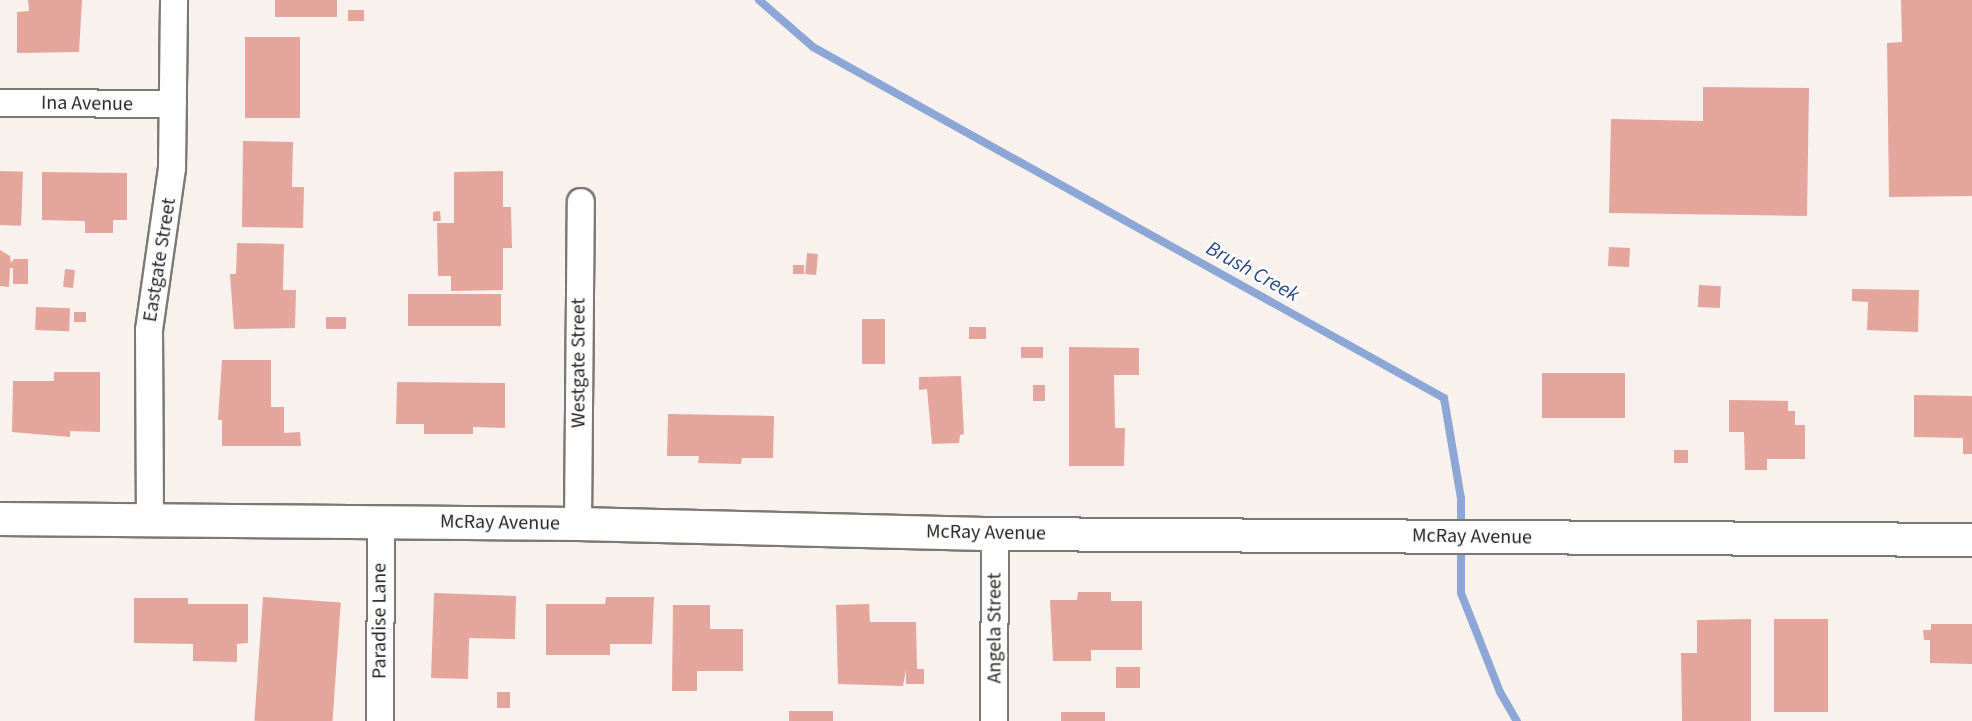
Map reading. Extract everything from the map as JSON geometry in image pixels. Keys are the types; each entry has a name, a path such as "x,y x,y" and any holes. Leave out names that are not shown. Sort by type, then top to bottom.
{"street":[{"name":"Eastgate Street","path":"150,520 149,330 168,217 173,104 174,0"},
{"name":"Ina Avenue","path":"0,103 173,104"},
{"name":"Westgate Street","path":"578,524 580,202"},
{"name":"McRay Avenue","path":"0,519 381,521 995,534 1972,540"},
{"name":"Paradise Lane","path":"380,721 381,521"},
{"name":"Angela Street","path":"994,721 995,534"}],"building":[{"path":"28,0 82,0 79,52 17,53 17,12 29,11"},
{"path":"275,0 337,0 337,17 275,17"},
{"path":"1901,0 1972,0 1972,196 1889,197 1887,43 1902,42"},
{"path":"348,10 364,10 364,21 348,21"},
{"path":"245,37 300,37 300,118 245,118"},
{"path":"1703,87 1809,88 1807,216 1609,213 1611,119 1703,121"},
{"path":"243,141 293,142 292,187 304,187 303,228 242,227"},
{"path":"0,171 23,172 21,226 0,225"},
{"path":"503,171 503,207 511,207 512,248 503,248 503,290 451,291 451,276 438,276 437,223 454,223 454,172"},
{"path":"42,172 127,173 127,220 113,220 113,233 85,233 85,221 42,220"},
{"path":"440,211 441,221 433,221 433,212"},
{"path":"237,243 284,244 283,290 296,290 295,328 234,329 230,274 236,274"},
{"path":"1609,247 1630,248 1629,267 1608,266"},
{"path":"0,250 10,256 11,263 14,259 28,259 28,284 13,284 13,268 10,268 9,287 0,286"},
{"path":"807,253 818,254 816,275 805,274"},
{"path":"793,265 804,265 804,274 793,274"},
{"path":"65,269 75,270 73,288 63,287"},
{"path":"1699,285 1721,286 1720,308 1698,307"},
{"path":"1852,289 1919,290 1918,332 1867,330 1868,302 1852,301"},
{"path":"408,294 501,294 501,326 408,326"},
{"path":"36,307 70,308 69,331 35,330"},
{"path":"74,312 86,312 86,322 74,322"},
{"path":"326,317 346,317 346,329 326,329"},
{"path":"862,319 885,319 885,364 862,364"},
{"path":"969,327 986,327 986,339 969,339"},
{"path":"1021,347 1043,347 1043,358 1021,358"},
{"path":"1069,347 1139,348 1139,375 1114,375 1115,428 1125,428 1124,466 1069,466"},
{"path":"222,360 271,360 271,407 284,407 284,433 300,432 301,446 222,446 222,420 218,420"},
{"path":"54,372 100,372 100,432 70,431 70,437 12,432 13,381 54,381"},
{"path":"1542,373 1625,373 1625,418 1542,418"},
{"path":"961,376 964,434 960,435 959,443 932,444 927,389 919,390 919,377"},
{"path":"397,382 505,383 505,428 473,427 473,434 424,434 424,424 396,424"},
{"path":"1033,385 1045,385 1045,401 1033,401"},
{"path":"1914,395 1972,396 1972,454 1963,454 1963,438 1914,437"},
{"path":"1729,400 1788,401 1788,411 1795,411 1795,425 1805,425 1805,459 1767,459 1767,470 1745,470 1744,432 1729,432"},
{"path":"668,414 774,416 773,458 742,458 741,464 698,463 699,456 667,456"},
{"path":"1674,450 1688,450 1688,463 1674,463"},
{"path":"1078,592 1111,592 1111,601 1142,601 1142,650 1091,650 1091,661 1053,661 1050,600 1077,600"},
{"path":"434,593 516,596 515,639 469,638 468,679 431,678"},
{"path":"263,597 341,602 333,721 254,721"},
{"path":"606,597 654,597 652,644 610,644 610,655 546,655 546,604 605,604"},
{"path":"134,598 188,598 188,604 248,604 248,643 237,644 237,662 193,661 193,644 134,643"},
{"path":"869,604 870,622 916,622 917,669 924,669 924,684 906,684 906,670 903,686 838,684 836,605"},
{"path":"673,605 710,605 710,629 743,629 743,671 697,671 697,691 672,691"},
{"path":"1751,619 1751,721 1682,721 1681,653 1697,653 1697,620"},
{"path":"1774,619 1828,619 1828,712 1774,712"},
{"path":"1931,624 1972,624 1972,664 1930,663 1930,640 1924,640 1923,630 1931,630"},
{"path":"1116,667 1140,667 1140,688 1116,688"},
{"path":"497,692 510,692 510,708 497,708"},
{"path":"789,711 833,711 833,721 789,721"},
{"path":"1061,712 1105,712 1105,721 1061,721"}],"waterway":[{"name":"Brush Creek","path":"759,0 813,47 1444,398 1461,498 1461,593 1500,692 1517,721"}]}
